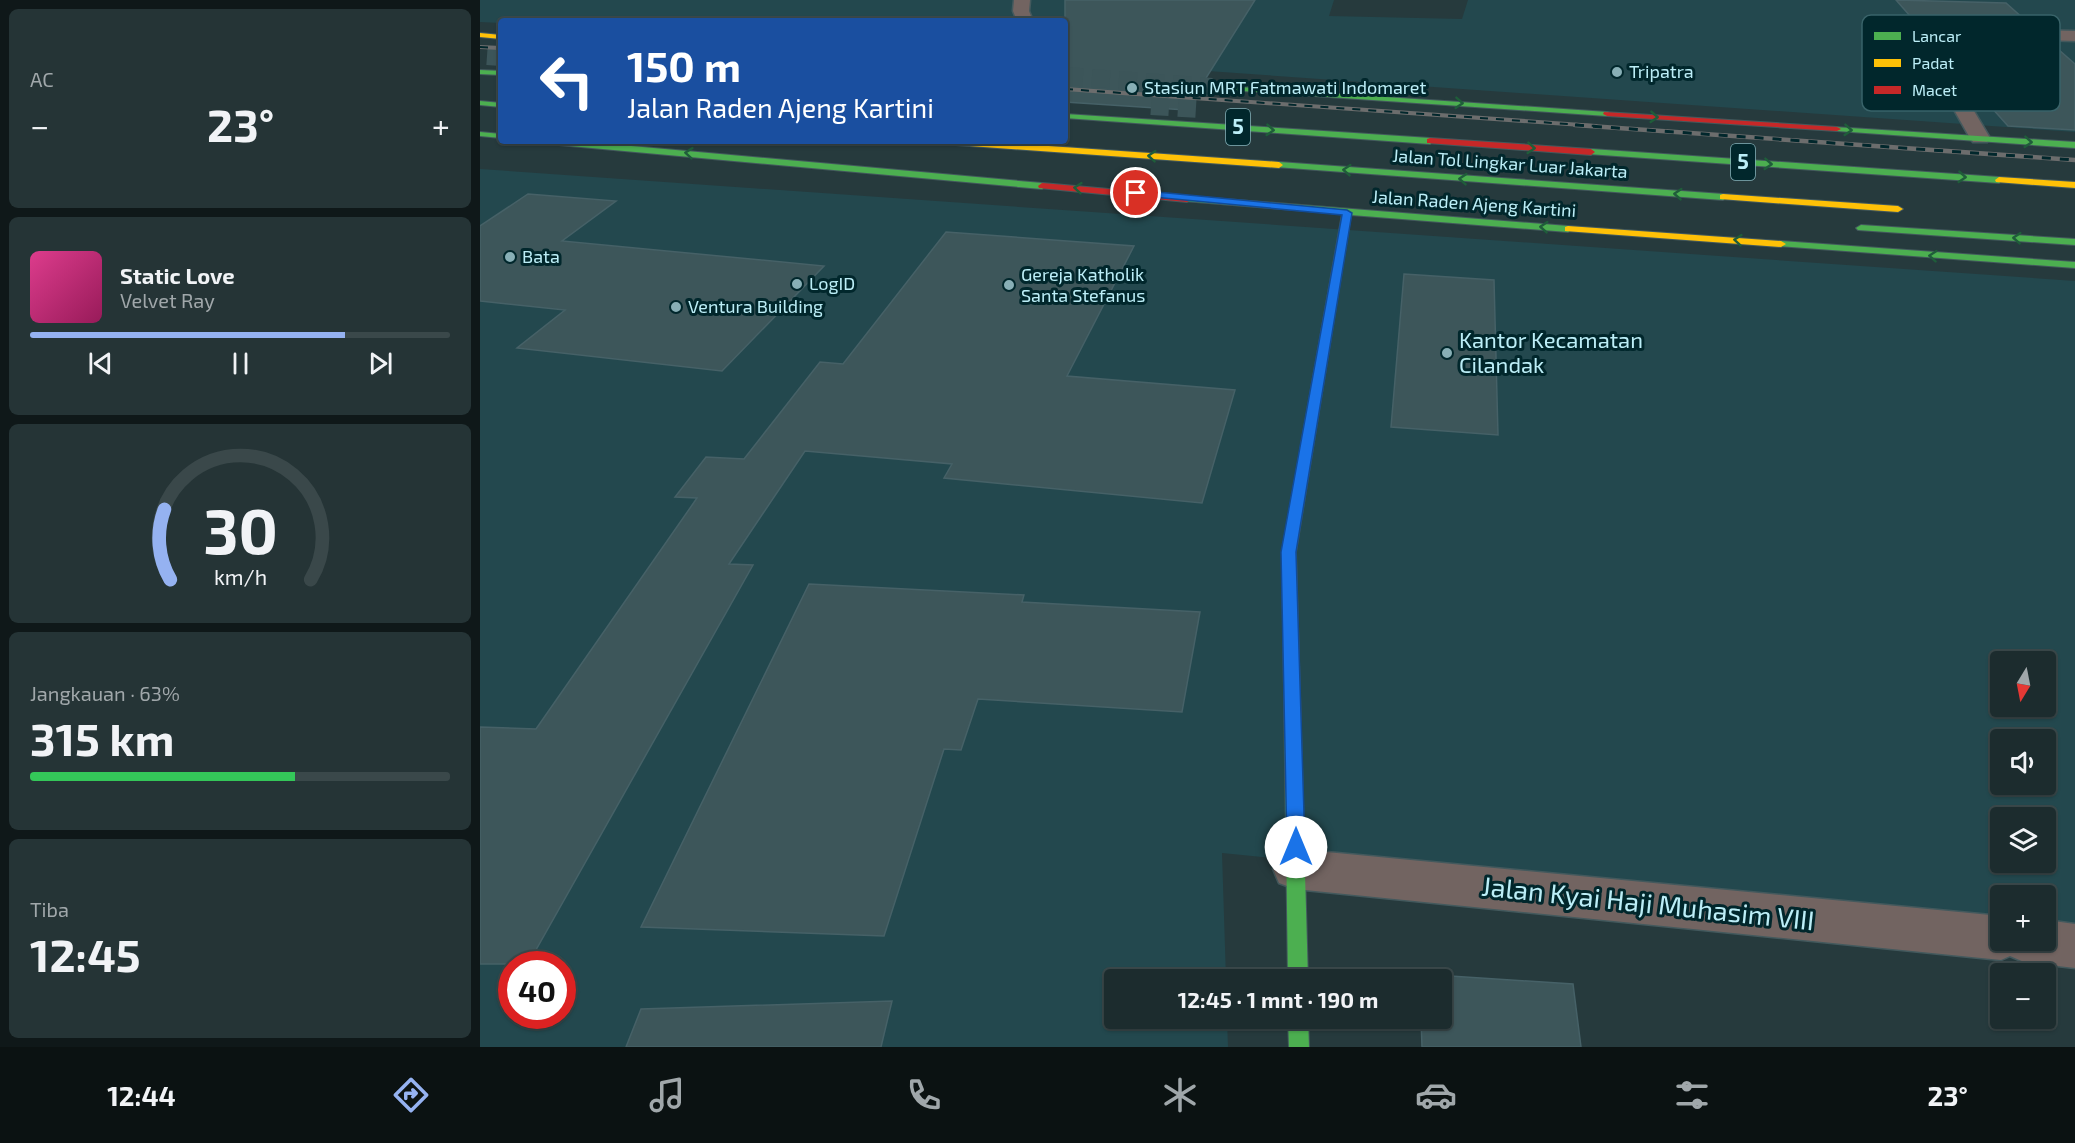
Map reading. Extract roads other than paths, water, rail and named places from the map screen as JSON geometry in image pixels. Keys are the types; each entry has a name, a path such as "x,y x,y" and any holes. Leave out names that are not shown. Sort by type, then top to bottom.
{"main road":[{"path":"480,35 498,37"},
{"path":"480,72 498,74"},
{"path":"1212,87 2075,145"},
{"path":"480,103 498,105"},
{"name":"Jalan Tol Lingkar Luar Jakarta","path":"1068,116 2075,185"},
{"path":"480,121 498,123"},
{"path":"480,134 498,136"},
{"name":"Jalan Raden Ajeng Kartini","path":"583,144 1347,213 2075,265"},
{"name":"Jalan Tol Lingkar Luar Jakarta","path":"984,144 1910,210"},
{"path":"1298,969 1288,552 1347,213"},
{"path":"1851,227 2075,242"},
{"path":"1298,1029 1299,1047"}],"street":[{"path":"1022,0 1021,11 1024,18"},
{"path":"2060,36 2075,36"},
{"path":"1964,111 1980,138"},
{"name":"Jalan Kyai Haji Muhasim VIII","path":"1296,869 1990,937"},
{"path":"2056,943 2075,945"}],"tunnel":[{"path":"487,56 498,57"},
{"path":"1068,76 1212,87"},
{"path":"1151,106 1200,109"}],"railway":[{"path":"480,47 498,48"},
{"path":"1068,89 1596,126"},
{"path":"1575,125 2075,160"}],"place":[{"name":"Tripatra","path":"1617,72"},
{"name":"Stasiun MRT Fatmawati Indomaret","path":"1132,88"},
{"name":"Bata","path":"510,257"},
{"name":"LogID","path":"797,284"},
{"name":"Gereja Katholik Santa Stefanus","path":"1009,285"},
{"name":"Ventura Building","path":"676,307"},
{"name":"Kantor Kecamatan Cilandak","path":"1447,353"}]}
